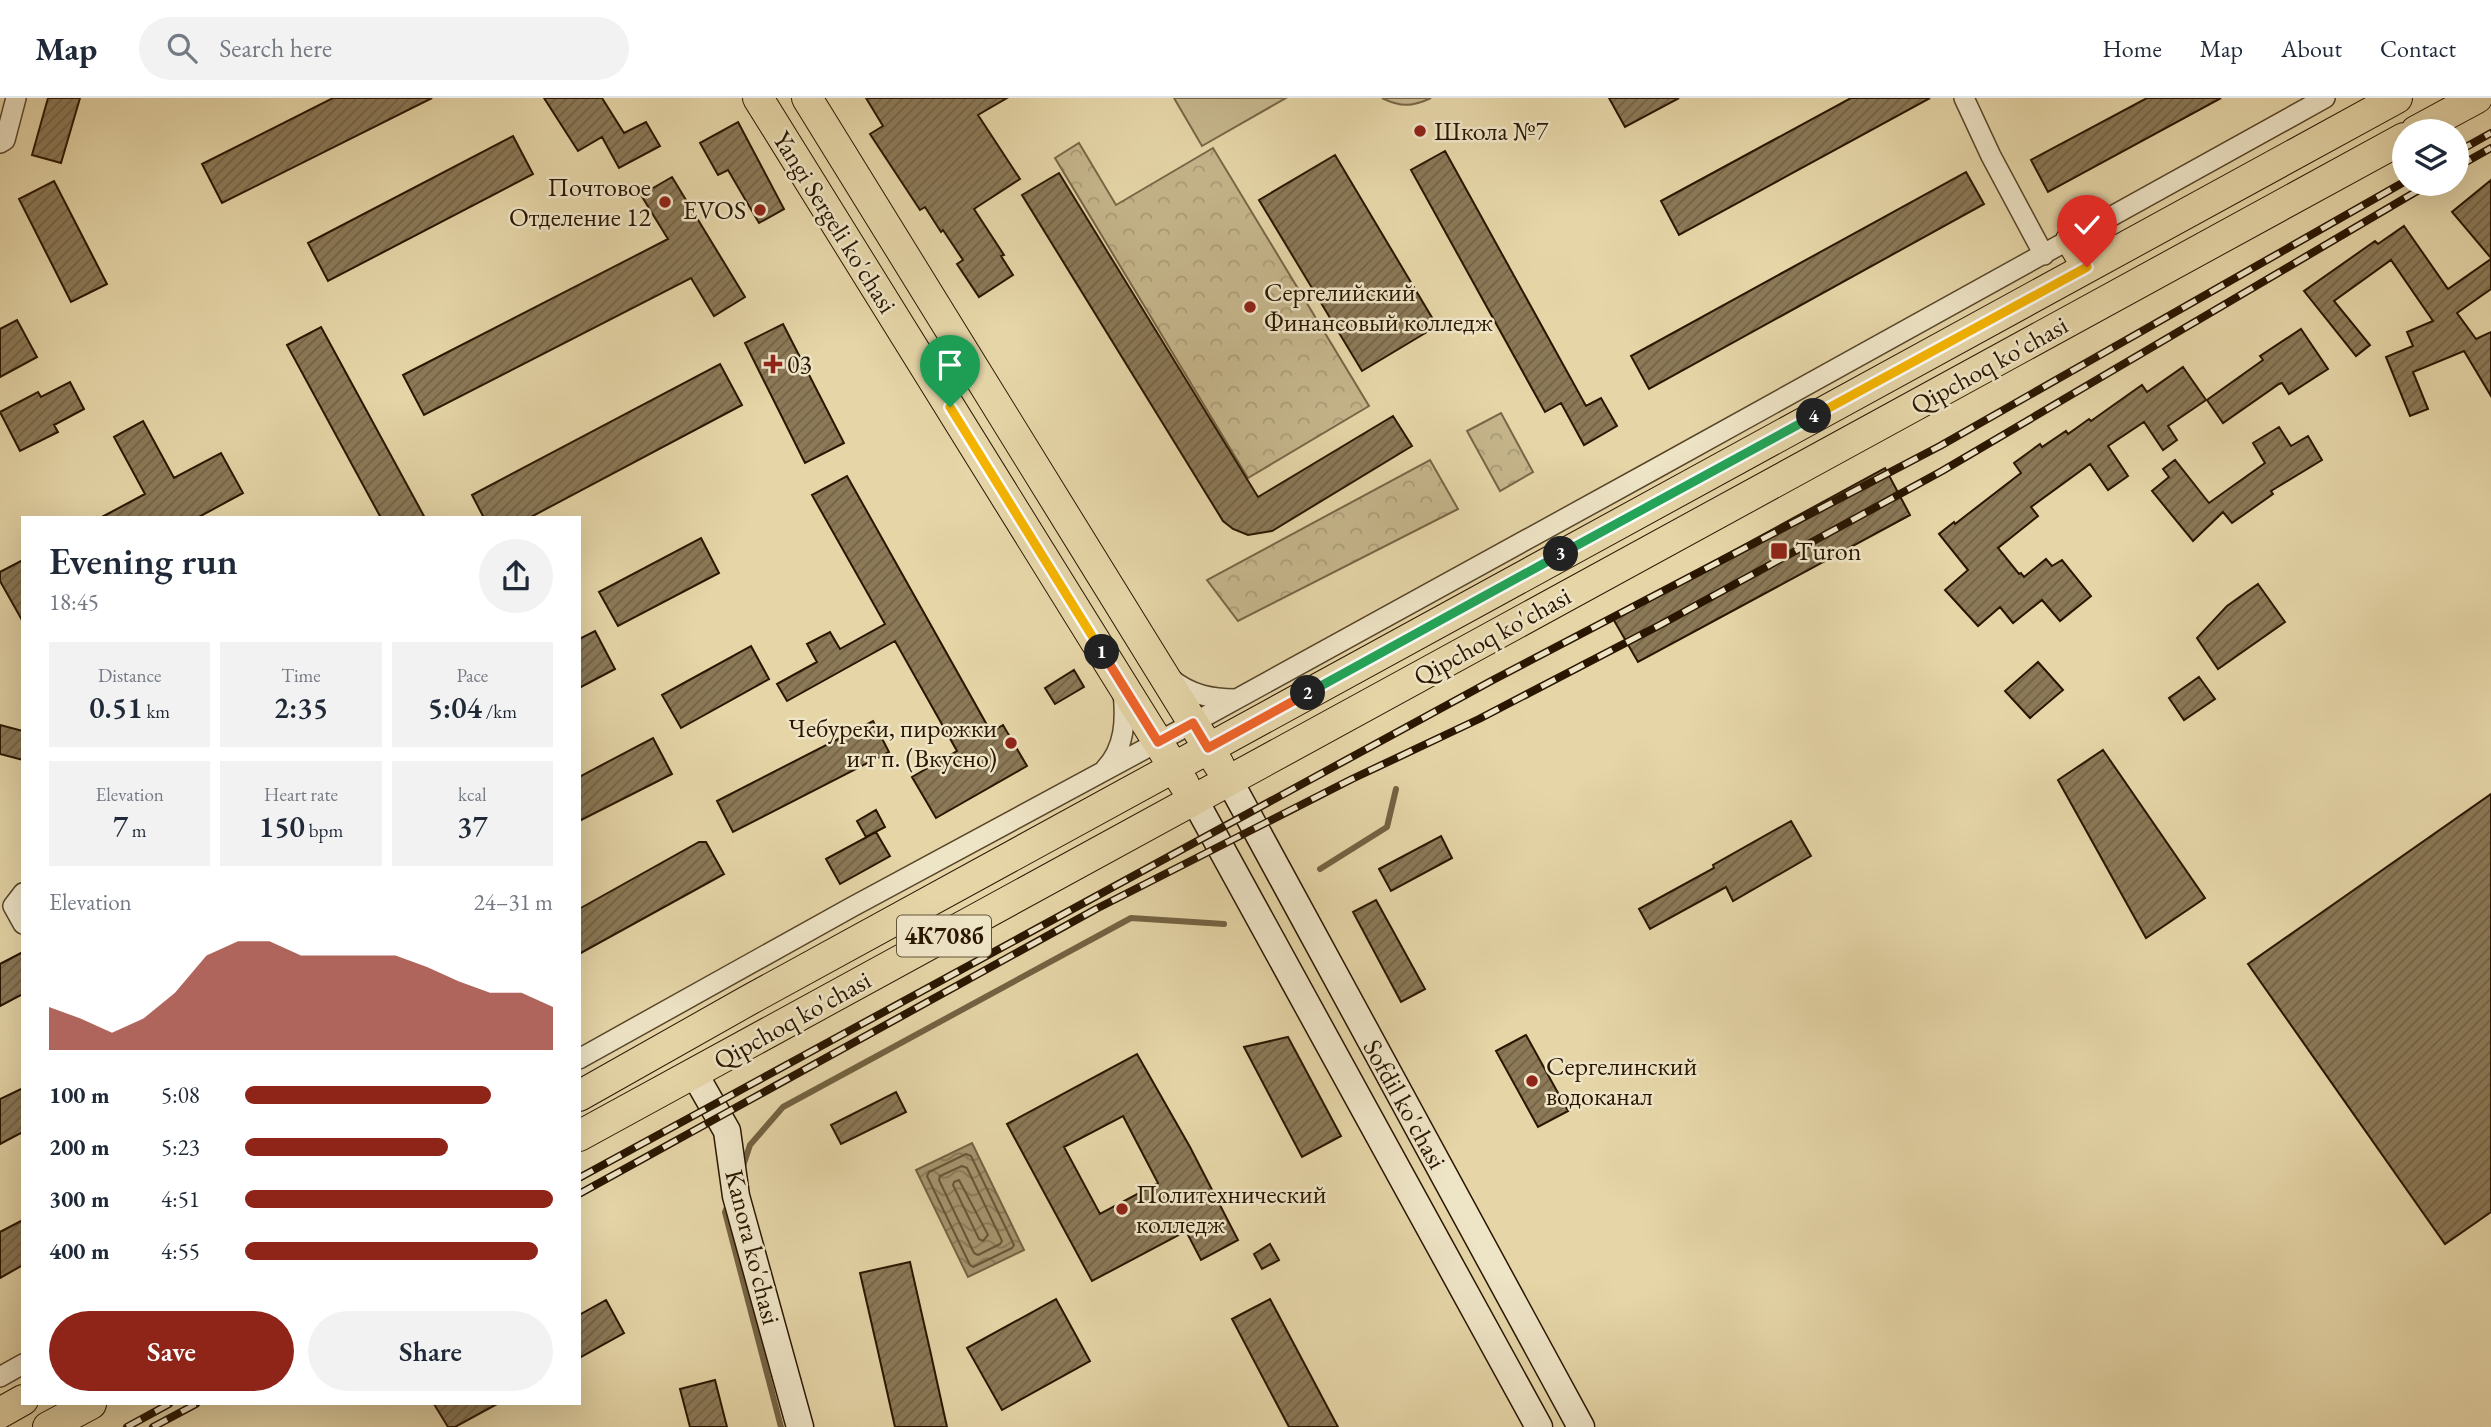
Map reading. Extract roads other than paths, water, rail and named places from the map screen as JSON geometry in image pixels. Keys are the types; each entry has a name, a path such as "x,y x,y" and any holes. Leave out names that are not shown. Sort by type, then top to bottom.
{"main road":[{"name":"Yangi Sergeli ko'chasi","path":"758,98 1194,799"},
{"name":"Yangi Sergeli ko'chasi","path":"807,98 1229,780"},
{"name":"Qipchoq ko'chasi","path":"581,1095 749,1000 1201,735 1613,526 2397,98"},
{"path":"2438,119 2477,98"},
{"name":"Qipchoq ko'chasi","path":"581,1135 2392,145"},
{"path":"2071,240 2087,267"},
{"path":"1613,526 1632,559"},
{"path":"1194,799 1201,735"},
{"path":"749,1000 768,1033"},
{"path":"0,1413 21,1401"},
{"path":"48,1427 89,1405"}],"street":[{"path":"0,143 5,140 16,98"},
{"path":"1964,98 1991,156 2044,255"},
{"name":"Qipchoq ko'chasi","path":"1201,735 1238,699 2325,98"},
{"path":"1157,664 1177,684 1190,691 1211,698 1238,699"},
{"name":"Qipchoq ko'chasi","path":"1102,772 1111,762 1121,742 1125,708 1122,684"},
{"name":"Qipchoq ko'chasi","path":"581,1058 1102,772 1166,755"},
{"name":"Sofdil ko'chasi","path":"1229,780 1580,1427"},
{"name":"Sofdil ko'chasi","path":"1194,799 1539,1427"},
{"path":"1239,884 1274,864"},
{"path":"12,904 21,920"},
{"name":"Kanora ko'chasi","path":"694,1073 727,1131 735,1186 800,1427"},
{"path":"0,1377 21,1365"}],"water":[{"path":"972,1143 1024,1250 968,1277 916,1170"}],"waterway":[{"path":"1320,869 1387,827 1396,789"},
{"path":"743,1166 750,1145 783,1107 1131,918 1224,924"},
{"path":"729,1202 725,1212 781,1427"}],"railway":[{"path":"2469,145 2491,133"},
{"path":"2469,160 2491,148"},
{"path":"581,1177 1493,680 1940,446 2392,189"},
{"path":"581,1193 1096,909 1352,779 1479,719 1660,625 1942,471 2409,196"},
{"path":"127,1427 167,1405"},
{"path":"153,1427 194,1405"}],"place":[{"name":"Школа №7","path":"1420,131"},
{"name":"Почтовое Отделение 12","path":"665,202"},
{"name":"EVOS","path":"760,210"},
{"name":"Сергелийский Финансовый колледж","path":"1250,307"},
{"name":"03","path":"773,364"},
{"name":"Turon","path":"1779,551"},
{"name":"Чебуреки, пирожки и т п. (Вкусно)","path":"1011,743"},
{"name":"Сергелинский водоканал","path":"1532,1081"},
{"name":"Политехнический колледж","path":"1122,1209"}]}
